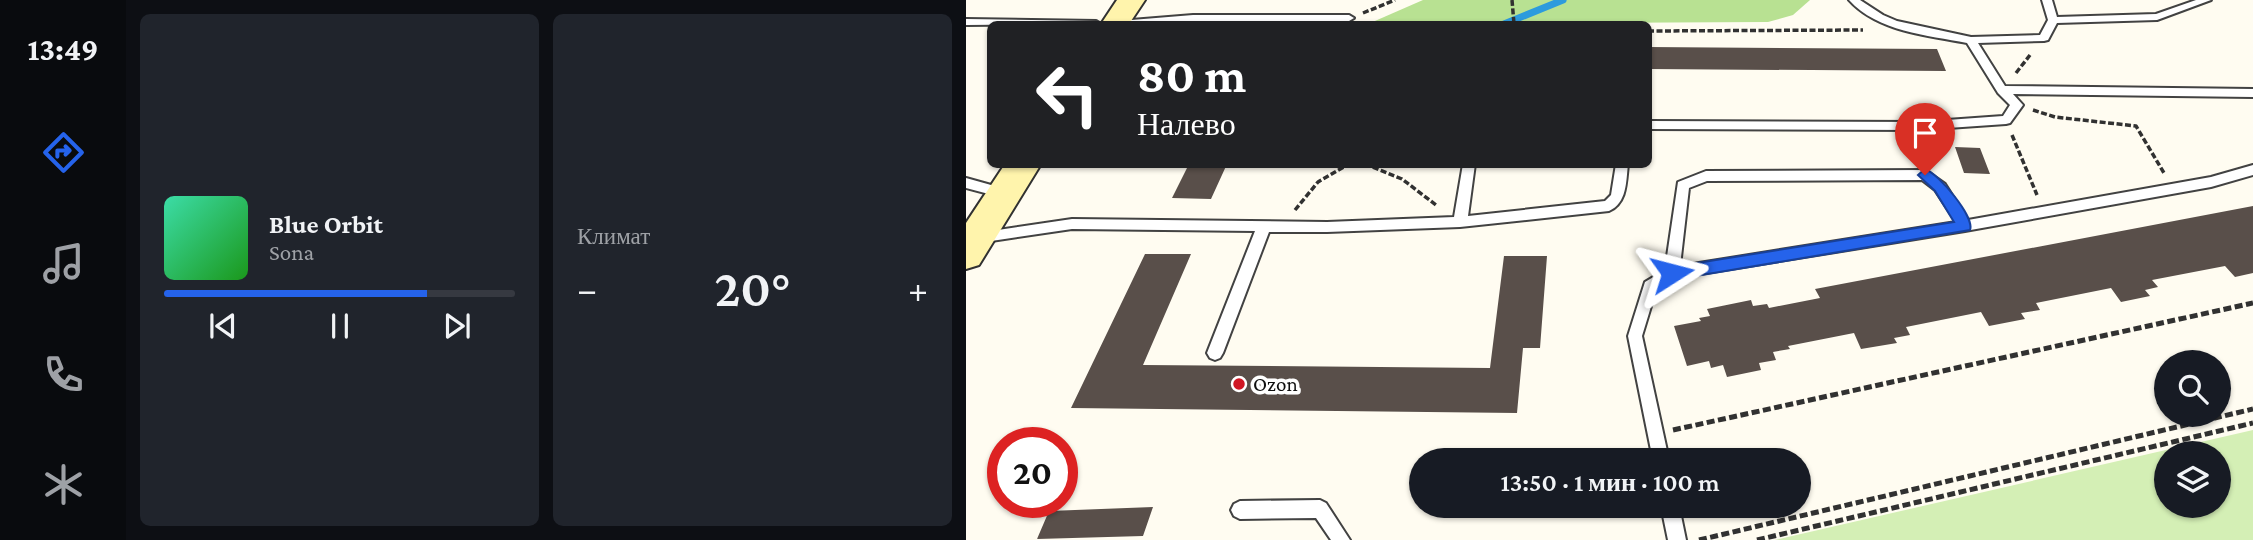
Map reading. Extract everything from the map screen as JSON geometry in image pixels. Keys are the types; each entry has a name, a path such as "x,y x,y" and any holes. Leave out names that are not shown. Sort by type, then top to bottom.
{"main road":[{"path":"1119,21 1131,0"},
{"path":"971,246 1015,179"}],"lane":[{"path":"1854,0 1861,7 1906,28 1972,40 2044,38 2053,20 2047,0"},
{"path":"2053,20 2157,17 2206,0"},
{"path":"1155,21 1193,18 1349,18"},
{"path":"966,22 987,22"},
{"path":"1652,125 1919,126 2006,120 2017,105 2003,90 1972,40"},
{"path":"2003,90 2253,93"},
{"path":"1460,222 1468,168"},
{"path":"971,246 1072,224 1287,226 1460,222 1609,206 1617,197 1621,168"},
{"path":"1659,448 1635,336 1650,286 1672,273 2174,189 2253,170"},
{"path":"1672,273 1683,185 1706,176 1925,175 1940,187 1965,226"},
{"path":"966,183 1015,179"},
{"path":"1215,353 1264,226"},
{"path":"1240,510 1320,509 1341,540"},
{"path":"1672,518 1677,540"}],"path":[{"path":"1349,18 1395,0"},
{"path":"1512,0 1514,21"},
{"path":"1652,31 1863,30"},
{"path":"2003,90 2044,38"},
{"path":"2017,105 2055,117 2136,126 2174,189"},
{"path":"2006,120 2044,212"},
{"path":"1287,226 1302,196 1329,173 1340,168"},
{"path":"1375,168 1402,179 1460,222"},
{"path":"1656,434 2253,303"},
{"path":"1698,540 2253,409"},
{"path":"1757,540 2253,423"}],"green space":[{"path":"1423,0 1810,0 1793,15 1768,22 1375,21"},
{"path":"2253,430 2253,540 1775,540 2154,453 2154,518 2231,518 2231,441 2205,441"}],"building":[{"path":"1652,47 1937,49 1946,71 1652,69"},
{"path":"1955,147 1980,148 1990,174 1964,173"},
{"path":"1187,168 1225,168 1211,199 1172,198"},
{"path":"2253,206 2253,273 2235,277 2225,266 2152,280 2158,287 2145,290 2150,296 2121,302 2111,288 2036,303 2040,310 2021,313 2025,319 1989,326 1981,312 1906,327 1910,335 1894,338 1897,343 1861,349 1854,333 1788,346 1790,349 1773,352 1776,360 1759,363 1761,370 1727,377 1723,365 1711,368 1709,361 1687,366 1674,326 1701,321 1699,318 1710,316 1707,309 1751,300 1753,306 1767,304 1769,308 1820,298 1815,289"},
{"path":"1145,254 1191,254 1143,365 1490,368 1504,256 1547,256 1540,348 1523,348 1517,413 1071,408"},
{"path":"1153,507 1143,536 1037,539 1046,518 1078,518 1078,510"}],"waterway":[{"path":"1511,21 1563,0"}],"place":[{"name":"Ozon","path":"1239,384"}],"route":[{"path":"1672,273 1965,226 1940,187 1925,175"}]}
